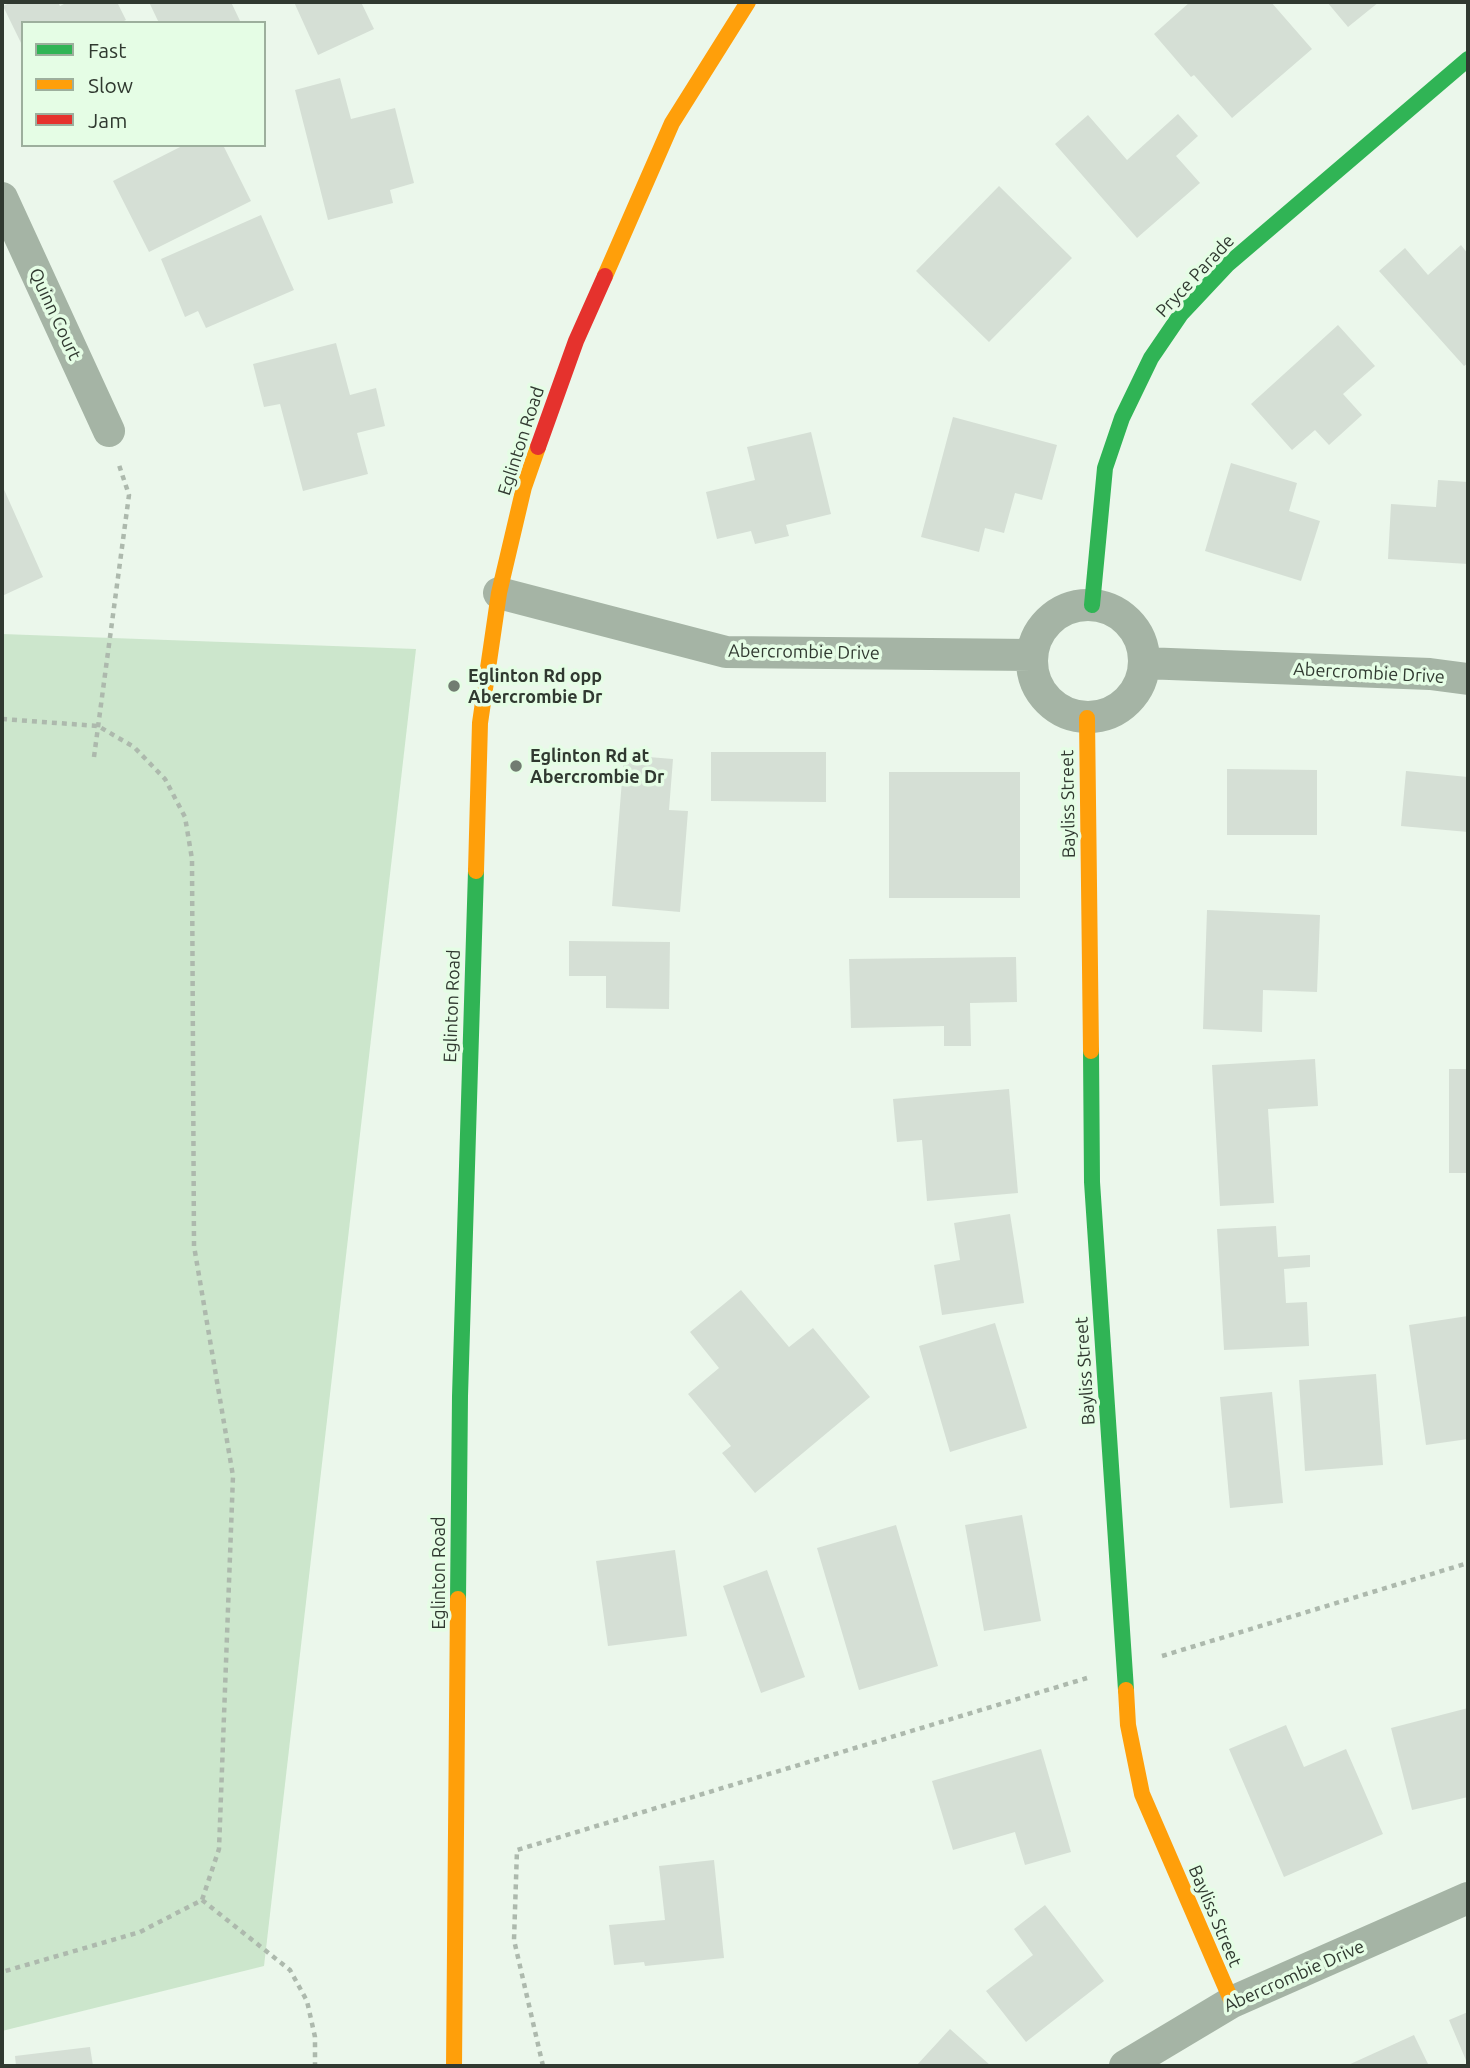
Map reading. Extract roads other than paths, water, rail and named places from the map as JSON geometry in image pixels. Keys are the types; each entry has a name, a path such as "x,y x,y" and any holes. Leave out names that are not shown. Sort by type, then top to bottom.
{"main road":[{"name":"Eglinton Road","path":"454,2066 460,1396 480,723 499,593 524,487 576,341 672,123 748,2"},
{"name":"Pryce Parade","path":"1092,605 1105,468 1122,418 1151,359 1181,314 1227,265 1468,59"},
{"name":"Bayliss Street","path":"1087,718 1092,1182 1128,1725 1142,1794 1232,2002"}],"street":[{"name":"Quinn Court","path":"2,198 109,431"},
{"name":"Abercrombie Drive","path":"499,593 726,652 1032,655"},
{"path":"1092,605 1113,611 1130,624 1138,635 1143,649 1142,678 1127,703 1101,717 1087,718 1068,714 1052,705 1040,691 1033,674 1032,655 1037,638 1046,624 1059,613 1075,606 1092,605"},
{"name":"Abercrombie Drive","path":"1144,663 1430,674 1468,679"},
{"name":"Abercrombie Drive","path":"1125,2066 1232,2002 1468,1898"}],"place":[{"name":"Eglinton Rd opp Abercrombie Dr","path":"454,686"},
{"name":"Eglinton Rd at Abercrombie Dr","path":"516,766"}]}
